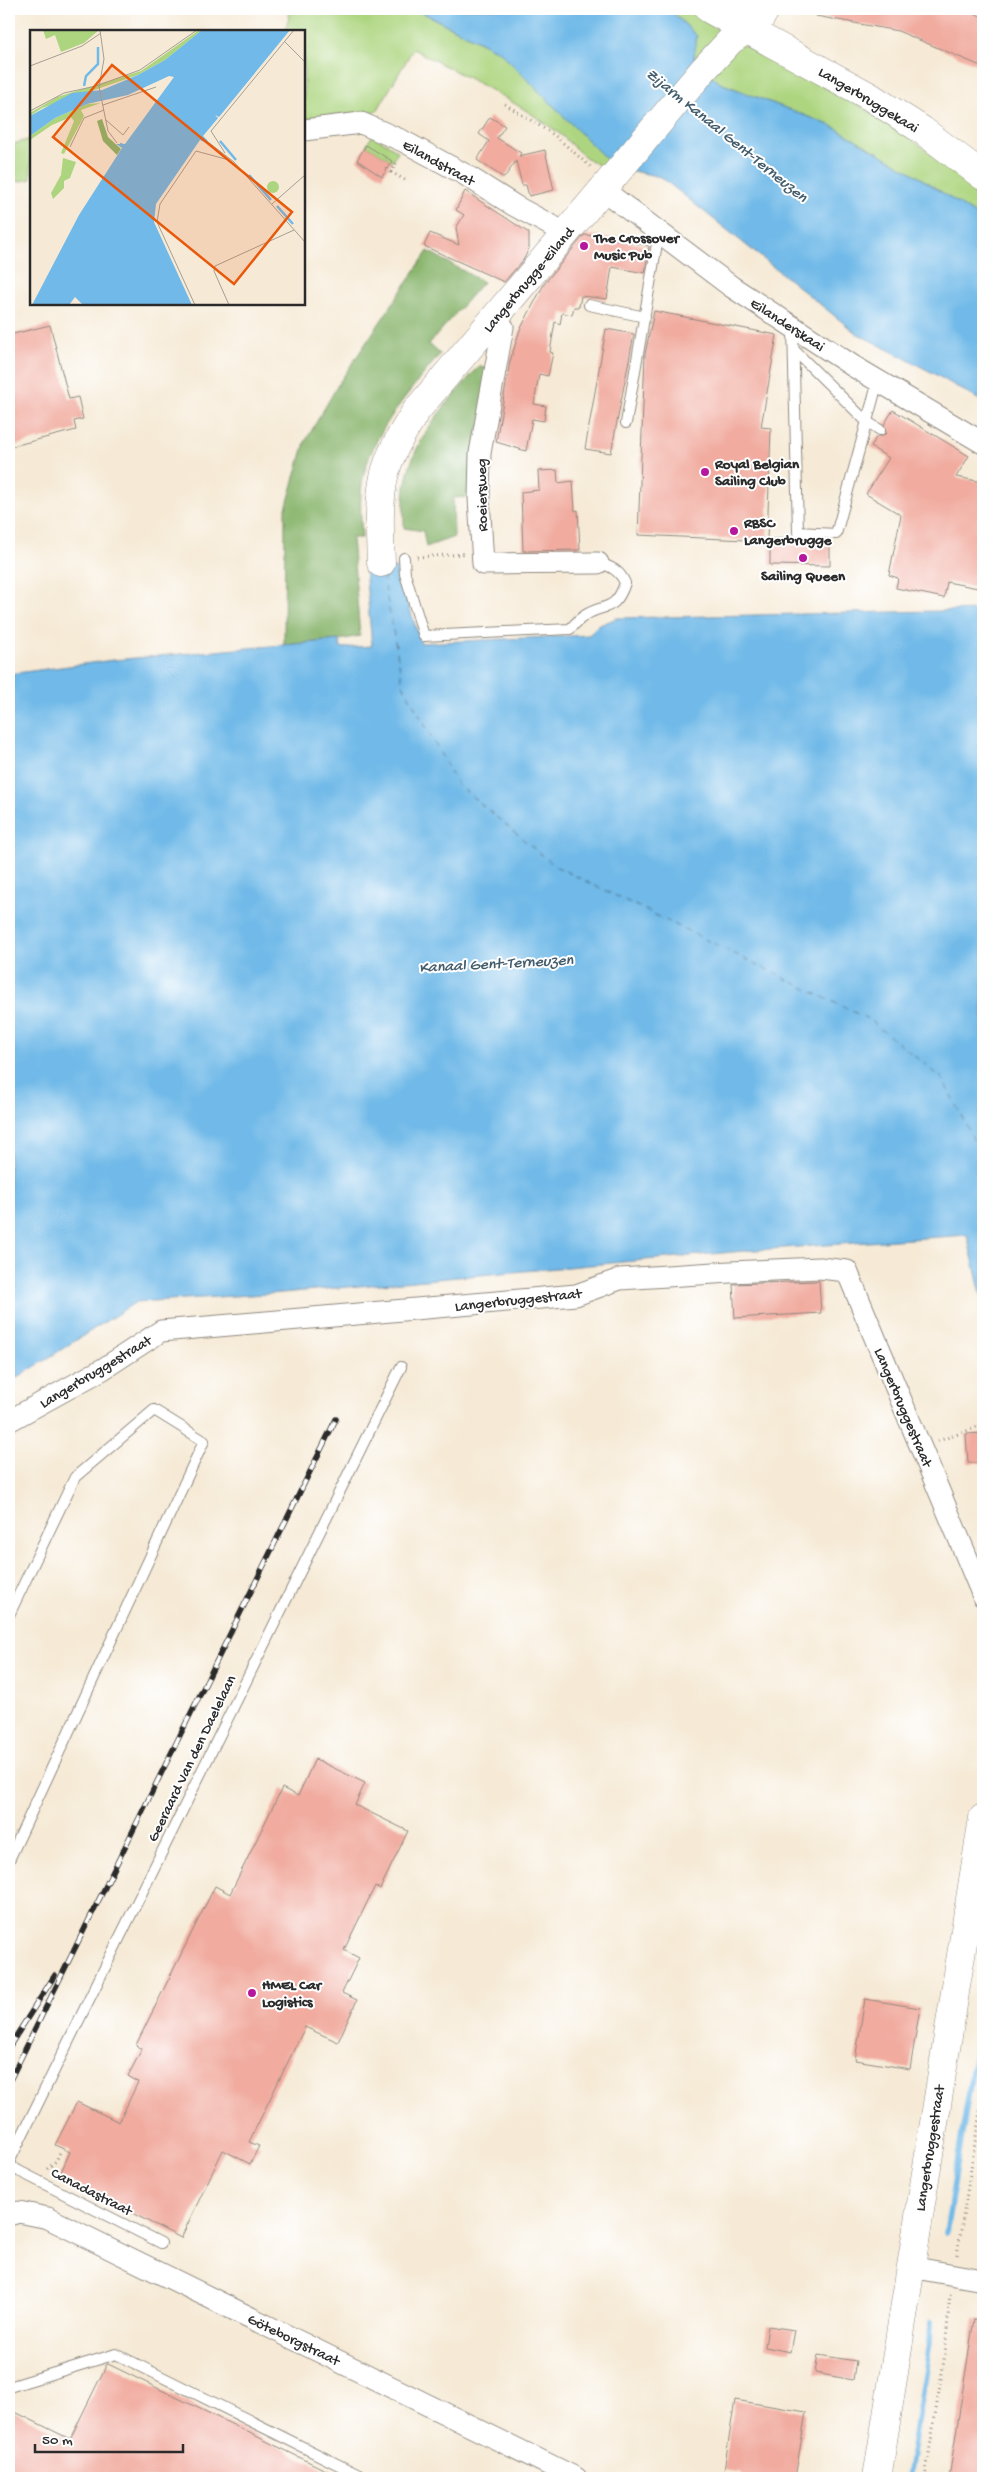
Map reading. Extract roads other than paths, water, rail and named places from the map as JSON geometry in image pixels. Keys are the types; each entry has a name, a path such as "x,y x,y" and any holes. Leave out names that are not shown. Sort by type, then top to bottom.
{"main road":[{"name":"Langerbruggekaai","path":"709,9 869,96 922,130 983,176"},
{"name":"Langerbrugge-Eiland","path":"392,561 380,515 384,477 398,440 416,411 704,69 731,40 748,31 758,22 766,9"},
{"name":"Langerbruggestraat","path":"877,2478 910,2267 980,1851 983,1818"}],"street":[{"name":"Eilandstraat","path":"305,130 361,123 456,169 515,206 565,232"},
{"name":"Eilanderskaai","path":"612,180 659,232 732,287 878,381 983,443"},
{"name":"Roeiersweg","path":"493,320 503,328 480,453 479,498 484,564 598,562"},
{"name":"Langerbruggestraat","path":"9,1421 103,1369 162,1331 576,1295 620,1280 820,1268 847,1271 983,1596"},
{"name":"Göteborgstraat","path":"9,2215 19,2212 48,2218 576,2478"},
{"path":"910,2267 983,2280"}],"lane":[{"path":"626,423 659,232"},
{"path":"590,305 644,317"},
{"path":"793,327 798,532 836,534 878,381"},
{"path":"794,350 866,421 880,430"},
{"path":"392,561 405,574 424,636 570,629 584,615 603,610 616,602 622,594 625,584 620,573 608,565 598,562"},
{"name":"Geeraard Van den Daelelaan","path":"9,2162 401,1368"},
{"path":"9,1615 75,1478 154,1410 204,1441 9,1860"},
{"name":"Canadastraat","path":"9,2166 161,2243"},
{"path":"9,2387 116,2354 365,2478"}],"water":[{"name":"Zijarm Kanaal Gent-Terneuzen","path":"415,9 669,9 697,36 694,56 697,64 720,83 832,126 913,173 983,220 983,402 933,373 856,333 661,177 628,170 610,163 500,52"},
{"name":"Kanaal Gent-Terneuzen","path":"396,568 421,643 589,635 597,626 617,618 983,610 983,1303 967,1235 755,1250 282,1293 136,1302 9,1383 9,674 113,660 339,640 341,648 372,646 365,569"}],"waterway":[{"path":"946,2233 983,2004"},
{"path":"908,2478 930,2343 931,2322"}],"railway":[{"path":"9,2082 336,1419"},
{"path":"9,2047 55,1975"}],"place":[{"name":"The Crossover Music Pub","path":"584,246"},
{"name":"Royal Belgian Sailing Club","path":"705,472"},
{"name":"RBSC Langerbrugge","path":"734,531"},
{"name":"Sailing Queen","path":"803,558"},
{"name":"HMEL Car Logistics","path":"252,1993"}]}
